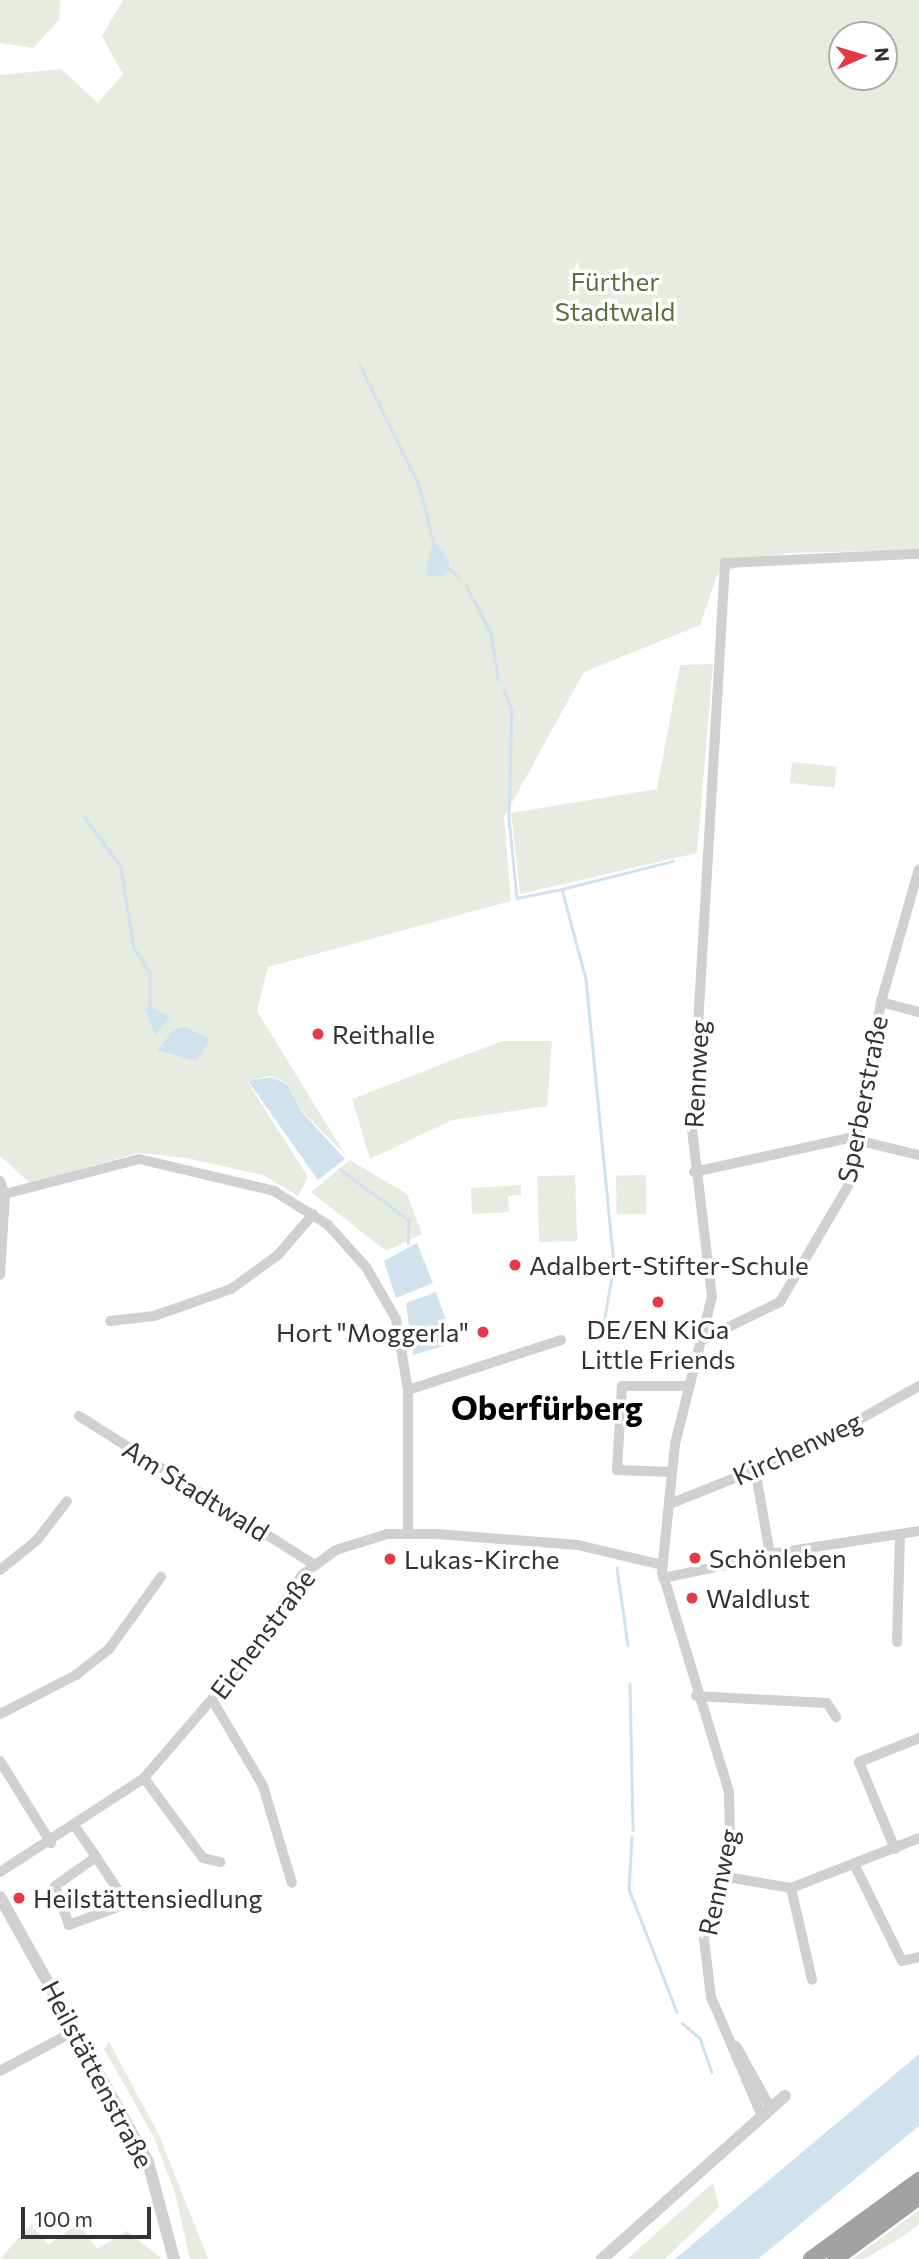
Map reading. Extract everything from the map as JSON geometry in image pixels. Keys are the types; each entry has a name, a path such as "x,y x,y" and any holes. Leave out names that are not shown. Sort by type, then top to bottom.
{"highway":[{"path":"811,2259 919,2167"},
{"path":"854,2224 919,2180"},
{"path":"835,2259 919,2197"}],"street":[{"name":"Rennweg","path":"765,2110 711,1997 704,1939 730,1839 729,1792 696,1696 663,1578 662,1565 671,1503 672,1472 688,1386 702,1340 713,1272 694,1172 725,564 919,554"},
{"name":"Sperberstraße","path":"702,1340 780,1302 844,1195 858,1140 881,1002 919,869"},
{"name":"Sperberstraße","path":"881,1002 919,1012"},
{"path":"694,1172 858,1140 919,1155"},
{"path":"5,1194 139,1158 274,1191 313,1214 348,1245 387,1300 408,1390 408,1533"},
{"path":"0,1181 5,1194 0,1275"},
{"path":"110,1321 154,1316 231,1289 278,1255 313,1214"},
{"path":"408,1390 561,1340"},
{"path":"672,1472 617,1470 622,1386 688,1386"},
{"name":"Kirchenweg","path":"671,1503 831,1437 919,1386"},
{"name":"Am Stadtwald","path":"79,1416 313,1564"},
{"path":"755,1469 770,1554 919,1531"},
{"path":"0,1570 37,1540 67,1501"},
{"name":"Eichenstraße","path":"0,1872 76,1828 144,1778 213,1701 313,1564 368,1538 408,1533 578,1545 662,1565"},
{"path":"897,1642 900,1535"},
{"path":"663,1578 730,1564"},
{"path":"0,1714 76,1675 109,1649 161,1577"},
{"path":"696,1696 827,1703 836,1717"},
{"path":"213,1701 263,1786 292,1883"},
{"path":"895,1849 859,1762 919,1738"},
{"path":"0,1761 51,1843"},
{"path":"144,1778 203,1858 221,1862"},
{"path":"76,1828 96,1857 126,1905 69,1925 55,1886 96,1857"},
{"path":"721,1876 791,1888 855,1866 919,1838"},
{"path":"855,1866 902,1961 919,1957"},
{"path":"791,1888 812,1980"},
{"name":"Heilstättenstraße","path":"0,1897 148,2162 174,2259"},
{"path":"0,2071 76,2030"},
{"path":"602,2259 765,2110 785,2096"}],"green space":[{"path":"0,0 60,0 59,20 33,48 0,43"},
{"name":"Fürther Stadtwald","path":"123,0 919,0 919,550 787,553 718,573 700,625 584,672 504,817 511,901 268,967 257,1011 346,1156 302,1111 287,1083 271,1076 247,1081 308,1177 298,1196 263,1175 187,1158 138,1153 30,1183 0,1156 0,75 61,69 98,103 123,74 102,36"},
{"path":"713,664 697,853 520,894 511,813 657,789 680,665"},
{"path":"792,762 837,767 835,788 790,783"},
{"path":"502,1041 552,1041 547,1106 452,1120 370,1159 352,1099"},
{"path":"350,1160 407,1194 422,1234 386,1251 311,1192"},
{"path":"575,1175 577,1241 539,1242 537,1176"},
{"path":"646,1175 647,1214 617,1215 616,1176"},
{"path":"521,1185 521,1195 508,1196 509,1212 472,1214 471,1188"},
{"path":"109,2042 159,2135 208,2259 190,2259 175,2193 154,2137 104,2049"},
{"path":"713,2183 719,2207 665,2259 627,2259"},
{"path":"919,2210 919,2224 905,2235 865,2259 852,2259"},
{"path":"31,2224 48,2245 78,2224 97,2249 127,2231 162,2259 0,2259"}],"water":[{"path":"433,541 448,558 450,569 441,577 425,575"},
{"path":"150,1006 170,1018 155,1035 145,1008"},
{"path":"186,1027 210,1040 195,1061 157,1050 174,1030"},
{"path":"271,1077 287,1084 302,1112 345,1159 318,1180 248,1081"},
{"path":"417,1243 433,1283 396,1298 384,1261"},
{"path":"436,1292 454,1343 413,1355 406,1303"},
{"path":"919,2054 919,2126 758,2259 675,2259"}],"waterway":[{"path":"360,365 420,487 433,541"},
{"path":"450,569 459,577"},
{"path":"466,585 491,633 498,679"},
{"path":"504,690 512,709 509,818 517,898 562,889 586,979 614,1266 602,1335"},
{"path":"84,816 121,867 134,948 150,973 150,1006"},
{"path":"562,889 673,861"},
{"path":"340,1169 409,1220 408,1243"},
{"path":"617,1568 628,1645"},
{"path":"630,1684 633,1830"},
{"path":"632,1837 629,1889 677,2012"},
{"path":"682,2023 700,2038 712,2072"}],"place":[{"name":"Reithalle","path":"318,1034"},
{"name":"Adalbert-Stifter-Schule","path":"515,1265"},
{"name":"DE/EN KiGa Little Friends","path":"658,1302"},
{"name":"Hort \"Moggerla\"","path":"483,1332"},
{"name":"Schönleben","path":"695,1558"},
{"name":"Lukas-Kirche","path":"390,1559"},
{"name":"Waldlust","path":"692,1598"},
{"name":"Heilstättensiedlung","path":"19,1898"}],"district":[{"name":"Oberfürberg","path":"547,1407"}]}
